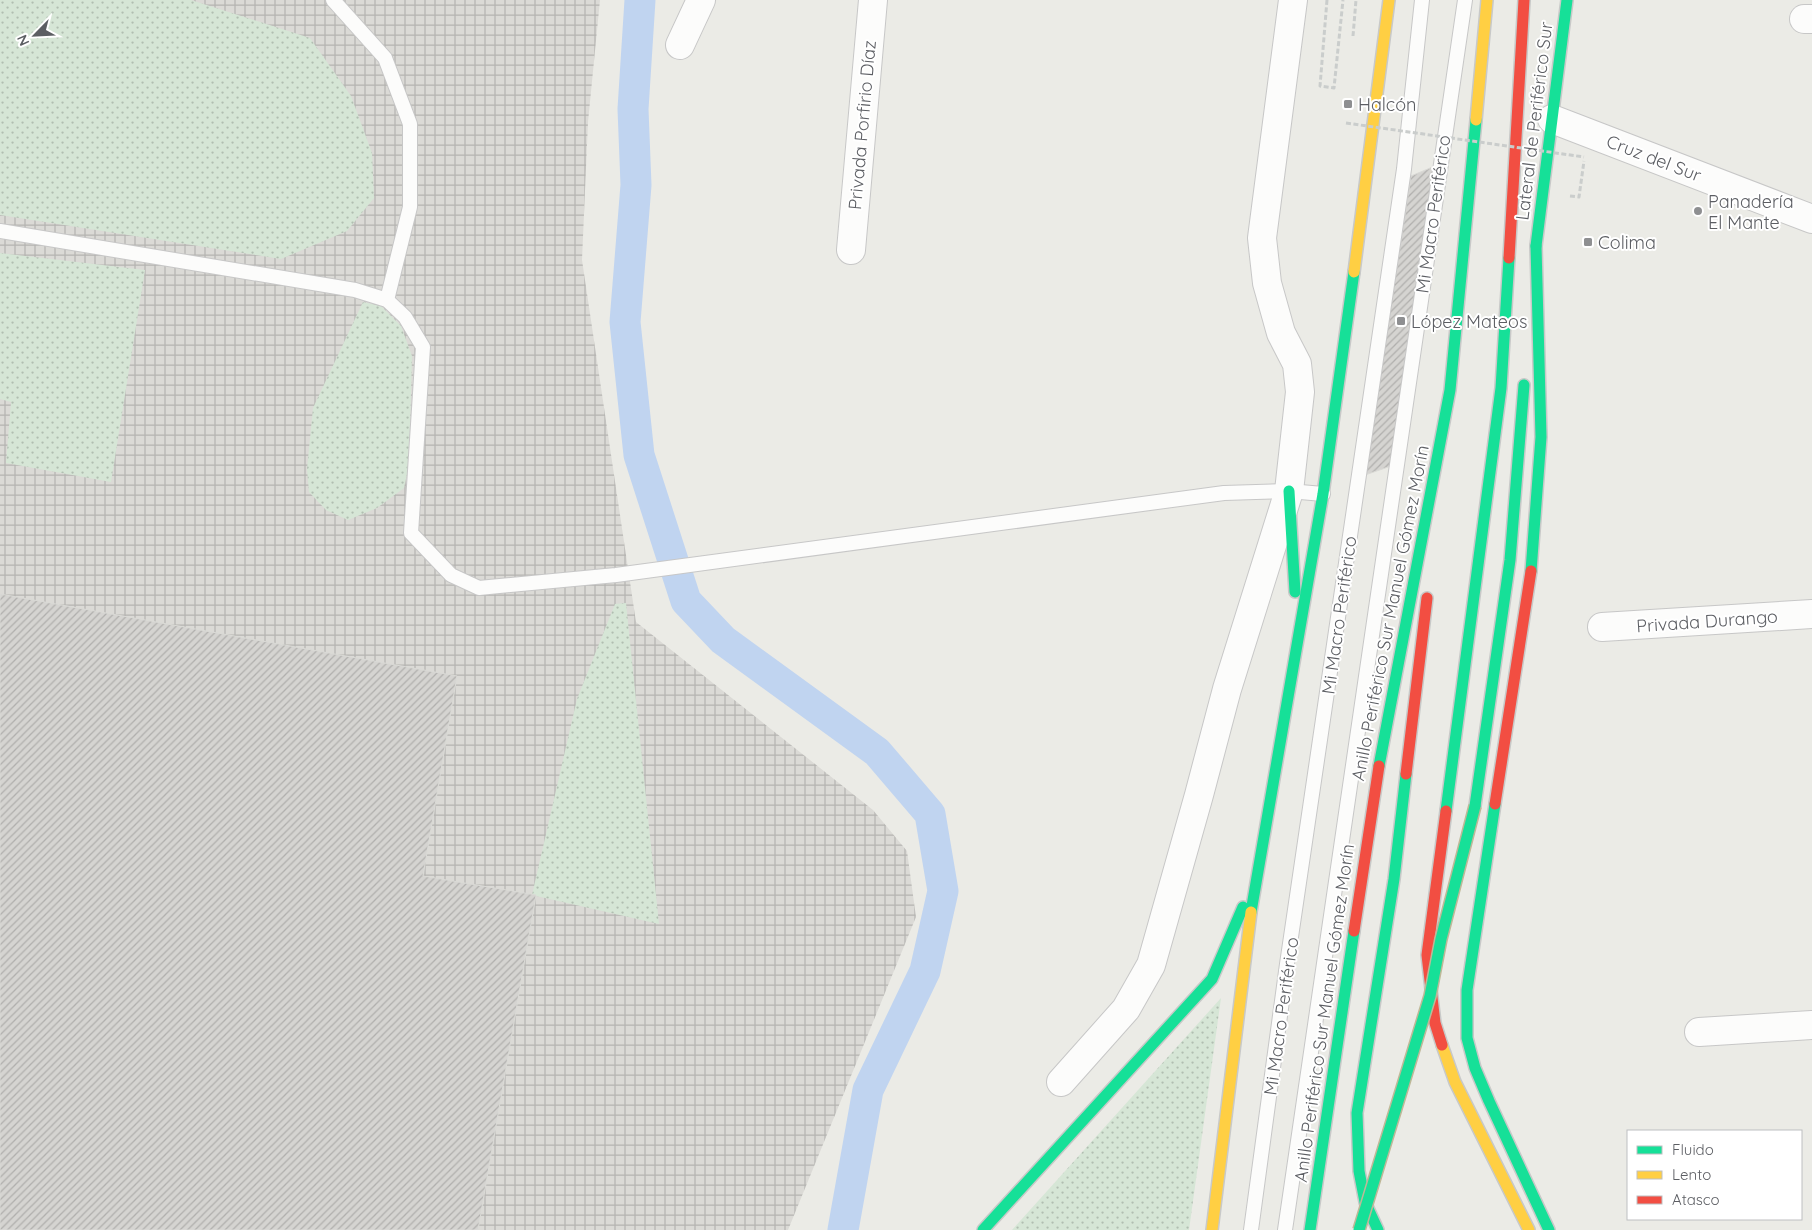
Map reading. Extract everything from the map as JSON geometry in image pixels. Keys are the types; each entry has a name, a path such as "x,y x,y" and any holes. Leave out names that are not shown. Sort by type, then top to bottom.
{"main road":[{"path":"1212,1230 1255,878 1323,494 1368,173 1389,0"},
{"name":"Anillo Periférico Sur Manuel Gómez Morín","path":"1310,1230 1382,743 1450,390 1487,0"},
{"path":"1524,0 1501,388 1427,955 1434,1023 1455,1082 1529,1230"},
{"name":"Lateral de Periférico Sur","path":"1536,246 1567,0"},
{"path":"1524,293 1536,246"},
{"path":"1527,354 1536,246"},
{"path":"1536,246 1541,437 1530,576 1474,936 1467,990 1467,1038 1475,1068 1489,1101 1549,1230"},
{"path":"1501,388 1517,322"},
{"path":"1359,1230 1430,996 1441,939 1475,806 1510,560 1525,374"},
{"path":"1432,552 1450,390"},
{"path":"1289,491 1298,638"},
{"path":"1378,1230 1365,1202 1359,1171 1357,1113 1359,1086 1394,879 1428,591"},
{"path":"983,1230 1212,979 1255,878"}],"street":[{"path":"680,45 702,0"},
{"name":"Privada Porfirio Díaz","path":"852,250 873,0"},
{"path":"1061,1082 1126,1009 1151,964 1200,795 1226,689 1289,491 1300,392 1297,364 1281,333 1267,283 1262,238 1293,0"},
{"name":"Cruz del Sur","path":"1552,119 1812,219"},
{"name":"Privada Durango","path":"1602,627 1812,614"},
{"path":"1699,1032 1812,1025"}],"lane":[{"path":"333,0 385,58 410,124 410,207 387,300"},
{"name":"Mi Macro Periférico","path":"1252,1230 1289,954 1404,169 1422,0"},
{"name":"Mi Macro Periférico","path":"1285,1230 1465,0"},
{"path":"0,231 355,290 387,300 405,317 423,347 411,533 450,575 478,588 616,575 1224,493 1289,491 1323,494"}],"path":[{"path":"1327,0 1320,86 1334,88 1343,0"},
{"path":"1346,123 1584,158 1579,197"}],"shaded area":[{"path":"0,0 600,0 588,122 582,260 636,622 873,810 907,851 916,917 788,1230 0,1230"}],"green space":[{"path":"0,0 191,0 310,38 351,96 372,153 374,198 347,231 281,259 0,215"},
{"path":"0,253 145,270 111,482 6,463 11,402 0,399"},
{"path":"363,302 381,306 401,326 412,356 409,465 404,488 377,508 348,520 326,510 309,492 307,469 313,408"},
{"path":"626,603 659,924 532,895 577,699 615,604"},
{"path":"1221,998 1189,1230 1012,1230"}],"building":[{"name":"López Mateos","path":"1435,166 1391,466 1365,475 1411,176"},
{"path":"0,594 457,676 423,876 536,895 478,1230 0,1230"}],"waterway":[{"path":"640,0 633,109 636,185 625,322 639,455 686,601 723,640 877,752 930,814 943,891 925,971 868,1090 843,1230"}],"traffic: fast":[{"path":"1536,246 1567,0"},
{"path":"1379,766 1450,390 1476,120"},
{"path":"1531,571 1541,437 1536,246"},
{"path":"1446,811 1501,388 1509,258"},
{"path":"1251,912 1323,494 1354,272"},
{"path":"1475,806 1510,560 1524,385"},
{"path":"1289,491 1295,592"},
{"path":"1378,1230 1365,1202 1359,1171 1357,1113 1394,879 1406,774"},
{"path":"1495,804 1467,990 1467,1038 1475,1068 1489,1101 1549,1230"},
{"path":"1359,1230 1430,996 1441,939 1475,806"},
{"path":"983,1230 1212,979 1243,907"},
{"path":"1310,1230 1354,931"}],"traffic: slow":[{"path":"1354,272 1389,0"},
{"path":"1476,120 1487,0"},
{"path":"1212,1230 1251,912"},
{"path":"1442,1045 1455,1082 1529,1230"}],"traffic: jam":[{"path":"1509,258 1524,0"},
{"path":"1495,804 1531,571"},
{"path":"1406,774 1427,598"},
{"path":"1354,931 1379,766"},
{"path":"1442,1045 1435,1023 1427,955 1446,811"}],"place":[{"name":"Halcón","path":"1348,104"},
{"name":"Panadería El Mante","path":"1698,211"},
{"name":"Colima","path":"1588,242"},
{"name":"López Mateos","path":"1401,321"}]}
